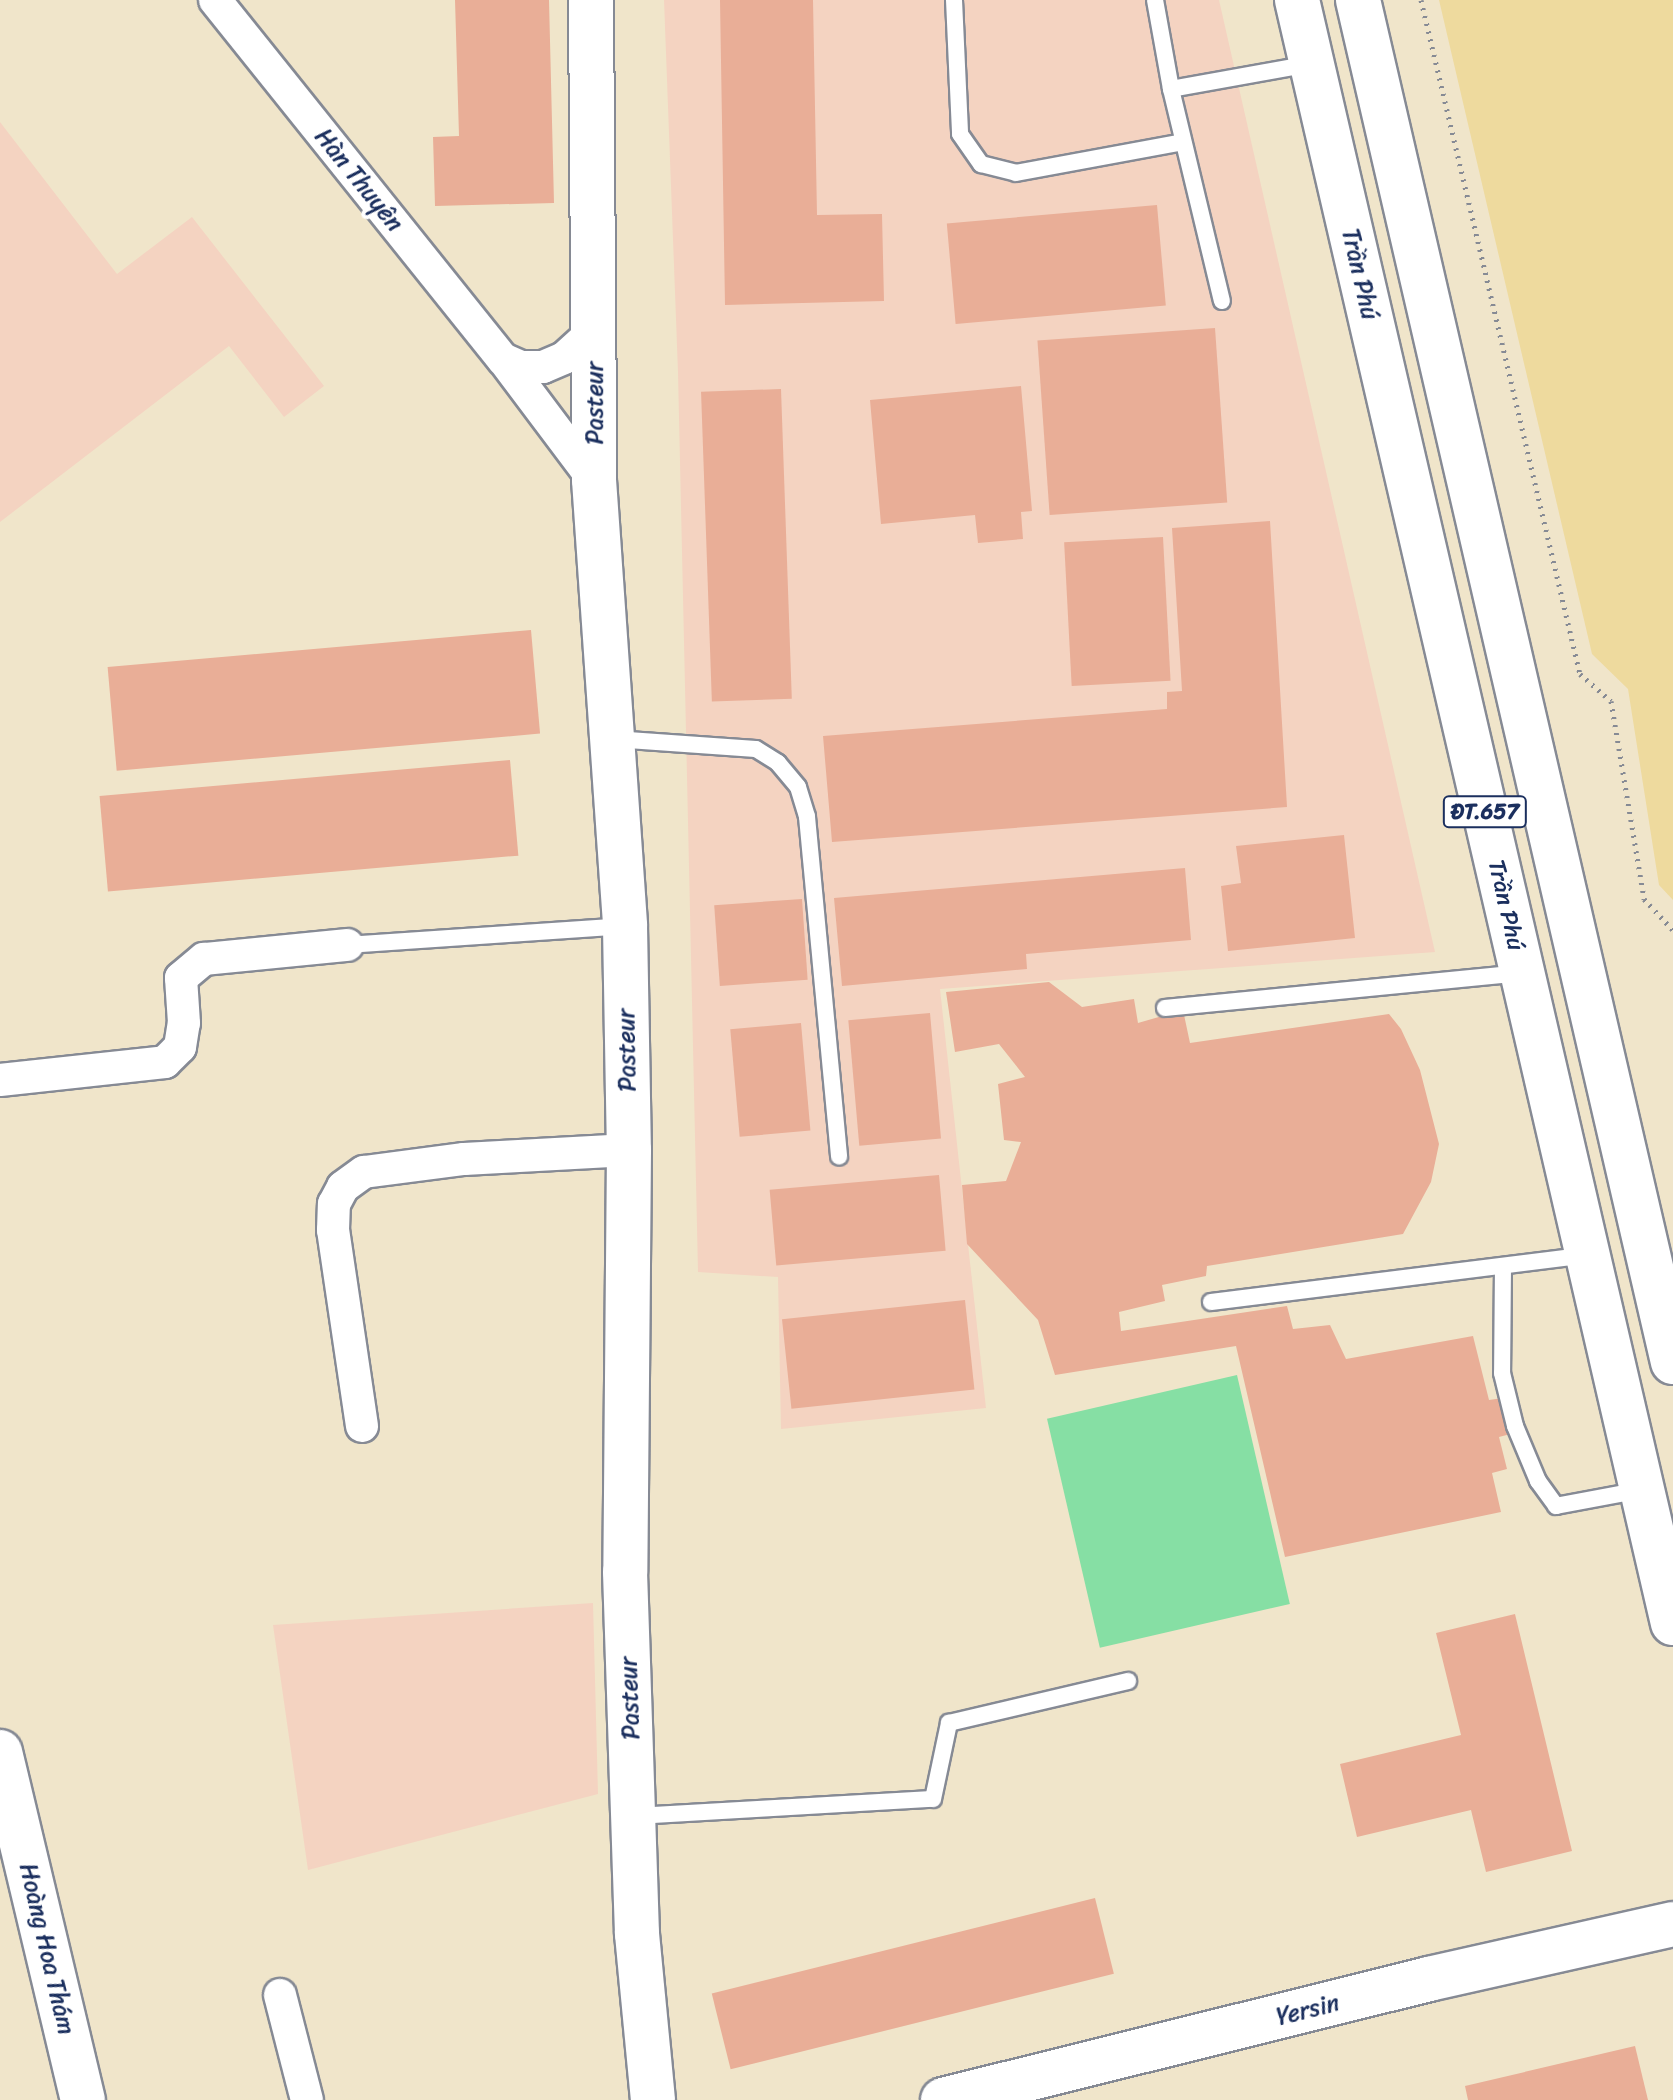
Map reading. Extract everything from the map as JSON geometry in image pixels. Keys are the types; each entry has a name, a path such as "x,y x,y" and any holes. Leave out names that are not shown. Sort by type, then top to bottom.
{"street":[{"name":"Hàn Thuyên","path":"215,0 503,359 594,480"},
{"name":"Pasteur","path":"591,0 594,480 625,926 629,1150 625,1572 637,1934 653,2100"},
{"name":"Trần Phú","path":"1297,0 1673,1623"},
{"name":"ĐT.657","path":"1358,0 1673,1362"},
{"path":"503,359 521,367 543,367 564,358 595,330"},
{"path":"0,1080 165,1062 180,1047 184,1023 181,978 204,959 347,945"},
{"path":"362,1426 333,1230 334,1204 343,1187 364,1172 464,1159 629,1150"},
{"name":"Hoàng Hoa Thám","path":"0,1752 83,2100"},
{"name":"Yersin","path":"943,2100 1429,1979 1673,1924"},
{"path":"280,1995 307,2100"}],"lane":[{"path":"954,0 960,134 981,164 1016,173 1183,142"},
{"path":"1155,0 1171,89 1222,301"},
{"path":"1171,89 1311,64"},
{"path":"613,738 756,749 778,763 798,787 807,817 839,1156"},
{"path":"347,945 625,926"},
{"path":"1165,1008 1522,973"},
{"path":"1211,1302 1588,1255"},
{"path":"1503,1266 1502,1373 1515,1426 1538,1481 1556,1506 1642,1489"},
{"path":"633,1816 933,1799 949,1723 1128,1681"}],"path":[{"path":"1421,0 1580,674 1611,701 1644,899 1673,930"}],"shaded area":[{"path":"664,0 1219,0 1435,952 940,989 986,1408 781,1429 778,1277 698,1272 678,372"},
{"path":"0,122 117,274 192,217 324,386 284,417 229,346 0,522"},
{"path":"593,1603 598,1794 308,1870 273,1625"}],"green space":[{"path":"1237,1375 1290,1604 1100,1648 1047,1419"}],"sand":[{"path":"1439,0 1673,0 1673,900 1659,885 1628,689 1592,654"}],"building":[{"path":"455,0 549,0 554,203 435,206 433,137 459,136"},
{"path":"720,0 813,0 817,215 882,214 884,301 725,305"},
{"path":"1157,205 1166,306 956,324 947,223"},
{"path":"1215,328 1227,503 1050,515 1037,340"},
{"path":"1021,386 1032,511 1021,512 1023,539 978,543 975,515 881,524 870,400"},
{"path":"781,389 792,699 712,702 701,392"},
{"path":"1270,521 1287,807 832,842 823,736 1167,709 1167,692 1182,691 1172,528"},
{"path":"1163,537 1171,681 1072,686 1064,542"},
{"path":"531,630 540,734 117,771 108,667"},
{"path":"510,760 518,856 108,892 100,796"},
{"path":"1344,835 1355,938 1228,951 1221,886 1241,883 1236,846"},
{"path":"1185,868 1191,940 1026,954 1027,969 842,986 834,898"},
{"path":"802,899 808,980 720,986 714,905"},
{"path":"1049,982 1082,1007 1134,999 1138,1023 1183,1010 1190,1043 1389,1014 1401,1029 1420,1070 1439,1144 1431,1182 1403,1234 1207,1266 1206,1276 1162,1285 1165,1301 1119,1312 1121,1331 1287,1306 1293,1329 1330,1325 1346,1359 1473,1336 1489,1400 1510,1397 1518,1432 1499,1437 1507,1469 1492,1473 1501,1512 1285,1557 1236,1346 1055,1375 1038,1320 967,1244 962,1185 1006,1181 1021,1142 1004,1140 998,1084 1025,1077 999,1044 955,1052 946,992"},
{"path":"930,1013 941,1139 859,1146 848,1020"},
{"path":"801,1023 810,1131 740,1137 730,1029"},
{"path":"939,1175 946,1251 776,1266 770,1190"},
{"path":"965,1300 974,1390 791,1409 782,1319"},
{"path":"1515,1614 1572,1851 1486,1872 1471,1810 1357,1837 1340,1764 1461,1735 1436,1633"},
{"path":"1095,1898 1114,1974 731,2069 712,1994"},
{"path":"1635,2046 1648,2100 1468,2100 1465,2086"}]}
